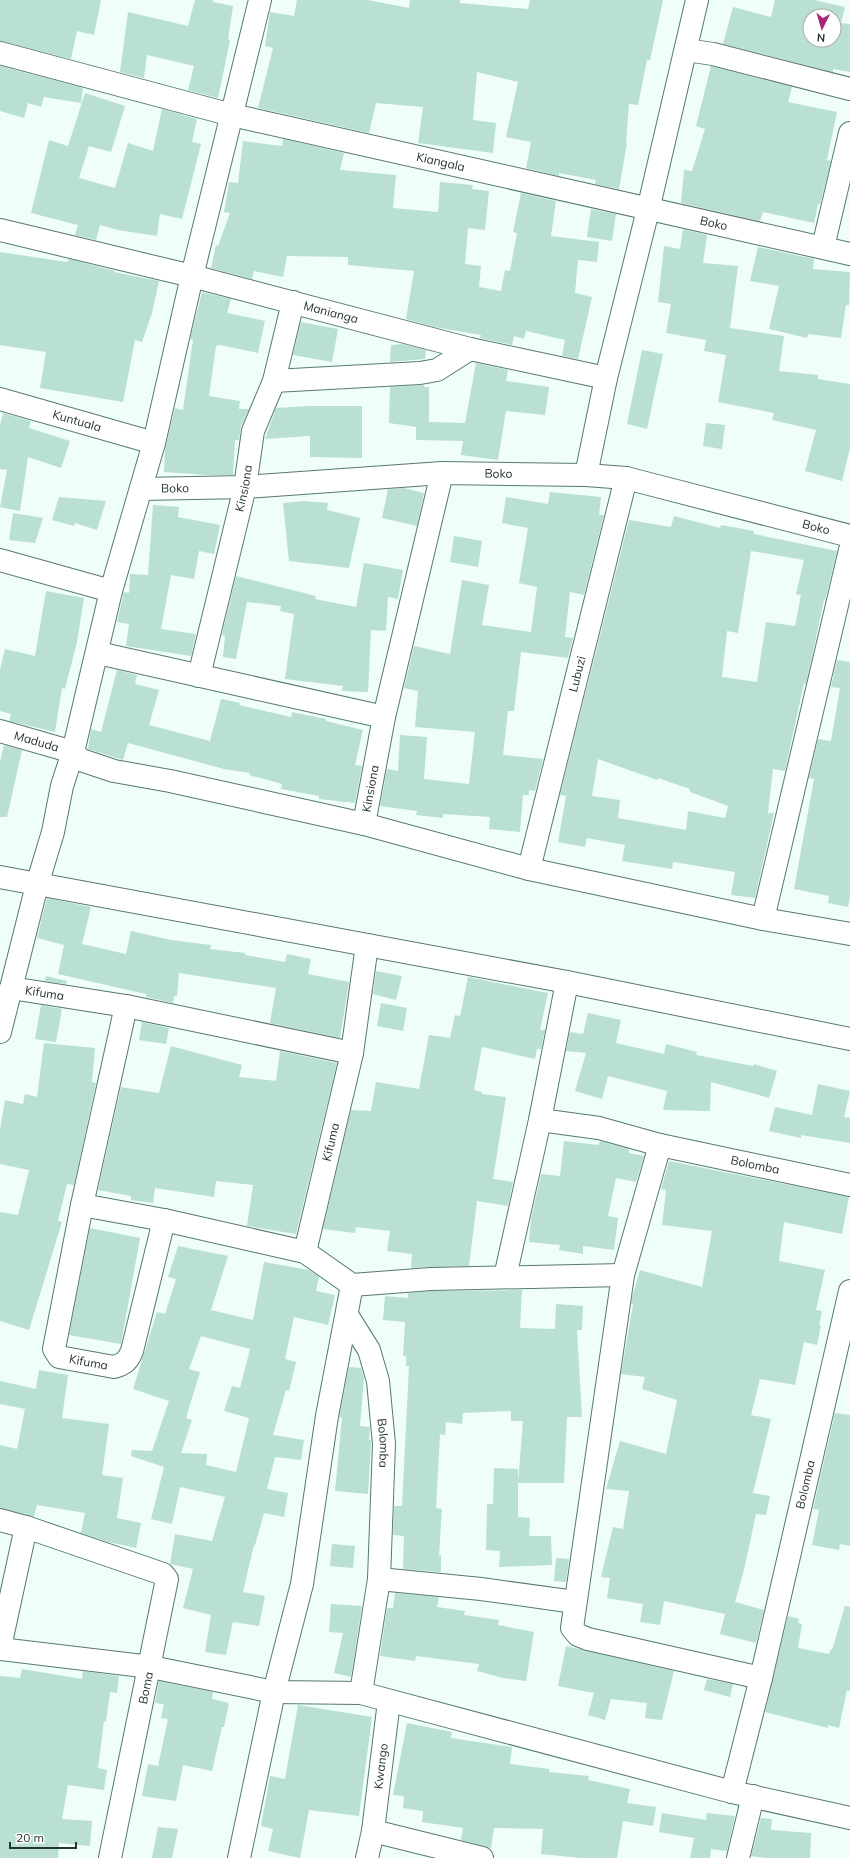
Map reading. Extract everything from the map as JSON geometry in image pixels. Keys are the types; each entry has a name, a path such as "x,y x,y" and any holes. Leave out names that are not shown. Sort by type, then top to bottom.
{"street":[{"path":"0,1032 37,885 53,832 62,786 73,752 98,653 111,590 154,443 192,276 260,0"},
{"path":"586,475 606,378 648,210 697,0"},
{"path":"686,50 713,54 850,89"},
{"name":"Kiangala","path":"0,53 232,115 648,210"},
{"path":"822,246 850,134"},
{"name":"Boko","path":"648,210 822,246 850,254"},
{"name":"Manianga","path":"0,230 192,276 470,348 606,378"},
{"name":"Kinsiona","path":"199,676 244,487 253,431 274,381 293,302"},
{"path":"274,381 420,373 437,370 470,348"},
{"name":"Kuntuala","path":"0,399 154,443"},
{"name":"Boko","path":"141,489 244,487 442,473 586,475 626,478 850,536"},
{"name":"Kinsiona","path":"364,824 384,717 442,473"},
{"name":"Lubuzi","path":"529,869 626,478"},
{"path":"763,919 850,550"},
{"path":"0,560 111,590"},
{"path":"98,653 384,717"},
{"name":"Maduda","path":"0,731 73,752 81,760 114,771 170,781 364,824 529,869 763,919 850,934"},
{"path":"0,877 567,982 850,1039"},
{"name":"Kifuma","path":"305,1252 352,1053 367,946"},
{"path":"505,1277 540,1120 567,982"},
{"name":"Kifuma","path":"11,988 126,1006 352,1053"},
{"name":"Kifuma","path":"126,1006 82,1205 54,1349 56,1354 64,1358 114,1367 122,1365 128,1360 164,1220"},
{"name":"Bolomba","path":"540,1120 600,1128 660,1145 850,1185"},
{"path":"660,1145 623,1276 572,1628 578,1635 761,1678"},
{"path":"82,1205 164,1220 305,1252 352,1285 431,1279 623,1276"},
{"path":"239,1858 274,1692 302,1584 327,1416 352,1285"},
{"name":"Bolomba","path":"743,1794 761,1678 850,1291"},
{"name":"Bolomba","path":"347,1315 369,1350 378,1381 384,1444 379,1579 361,1693"},
{"path":"0,1520 26,1527 166,1577 167,1579 151,1666 274,1692 361,1693 743,1794 850,1818"},
{"name":"Boma","path":"26,1527 0,1648 151,1666 110,1858"},
{"path":"379,1579 480,1589 575,1602"},
{"name":"Kwango","path":"367,1858 373,1831 389,1701"},
{"path":"738,1858 743,1794"},
{"path":"373,1831 482,1858"}],"building":[{"path":"0,0 101,0 94,35 77,31 71,59 0,41"},
{"path":"195,0 213,0 213,2 233,6 228,39 230,40 218,98 188,90 194,66 147,55 144,78 120,72 128,12 188,26"},
{"path":"297,0 368,0 409,8 410,0 460,0 460,3 528,9 530,0 663,0 650,60 647,60 638,105 629,104 627,143 619,189 595,184 596,180 559,173 559,176 526,168 531,142 506,137 518,82 477,72 473,120 496,123 493,153 418,143 423,107 376,103 369,133 258,108 273,48 265,46 270,12 294,16"},
{"path":"775,0 814,0 845,7 842,19 842,8 802,8 802,48 842,48 842,23 850,24 850,72 833,69 833,72 723,44 733,7 771,17"},
{"path":"0,66 83,88 81,103 44,97 41,107 28,103 24,118 0,111"},
{"path":"711,66 792,87 788,102 837,112 827,160 831,161 814,223 763,212 760,221 681,203 684,170 692,171 705,129 696,126"},
{"path":"85,93 125,106 111,152 89,146 79,178 115,188 128,143 153,151 162,109 197,119 192,142 201,144 182,219 160,214 157,236 118,230 100,225 96,240 75,235 78,225 31,213 49,140 68,146"},
{"path":"283,139 344,153 340,170 396,175 393,208 438,212 440,182 473,185 472,189 489,191 485,230 468,228 465,264 481,266 479,287 501,291 505,270 510,271 517,233 513,232 521,193 556,201 551,236 599,242 597,262 578,260 575,293 592,297 578,359 562,356 565,340 526,331 524,339 514,336 512,345 480,338 481,335 434,327 406,319 414,271 348,265 348,257 287,256 283,277 254,271 252,279 211,268 216,245 218,246 230,213 224,212 229,182 238,183 243,141 282,146"},
{"path":"591,209 616,214 612,241 587,237"},
{"path":"683,229 707,235 703,263 738,266 730,328 784,336 779,371 818,375 818,379 850,384 850,448 842,481 805,471 816,430 772,420 774,413 718,402 726,355 704,351 706,340 666,333 671,304 658,302 664,246 680,249"},
{"path":"758,247 814,259 813,269 850,272 849,305 846,305 841,338 808,334 807,338 769,329 779,286 750,281"},
{"path":"0,252 67,262 69,259 115,271 114,272 159,281 152,313 142,342 135,340 123,402 40,388 46,352 0,345"},
{"path":"202,292 231,299 227,313 265,321 258,353 220,345 216,346 209,396 240,401 239,409 249,409 241,426 239,440 235,440 233,475 164,472 165,449 175,408 183,410 193,340 190,339"},
{"path":"301,322 338,329 332,362 293,355"},
{"path":"402,344 426,350 425,359 390,362 391,345"},
{"path":"642,350 663,354 647,429 627,424"},
{"path":"476,363 508,370 506,381 549,387 545,415 506,411 498,460 461,455 463,441 416,440 416,427 389,423 390,387 424,385 424,387 429,387 429,422 465,423"},
{"path":"310,406 362,406 362,458 310,457 310,436 265,439 276,408"},
{"path":"3,413 31,421 29,428 70,441 61,468 28,457 20,511 0,507 7,470 0,469 0,425"},
{"path":"706,423 725,425 722,449 703,446"},
{"path":"404,488 424,493 417,526 382,518 388,489"},
{"path":"550,492 601,497 599,515 604,515 584,595 570,592 565,637 573,638 568,658 521,652 514,711 508,711 503,755 543,759 535,791 529,790 529,795 523,795 520,832 489,829 490,817 443,814 443,818 416,815 417,811 380,806 387,769 398,771 400,735 427,737 424,779 469,784 475,732 415,727 418,691 404,688 414,646 450,654 462,580 489,585 482,625 531,632 537,587 519,583 528,528 502,523 506,497 548,504"},
{"path":"59,497 106,501 97,530 75,523 74,526 52,520"},
{"path":"304,501 328,503 327,510 360,518 349,568 289,561 283,503"},
{"path":"153,505 179,507 178,517 220,525 214,554 199,551 194,579 171,575 161,629 196,634 191,656 126,646 129,624 117,622 124,592 129,593 130,574 148,575"},
{"path":"13,513 43,518 35,543 9,540"},
{"path":"674,516 720,528 721,525 754,531 754,534 837,551 824,600 806,684 804,683 785,771 773,769 768,813 774,813 755,898 731,895 735,872 673,862 672,869 622,861 625,845 587,838 585,847 558,842 566,796 560,795 629,520 671,527","holes":["751,551 804,560 796,594 801,595 795,626 766,622 757,682 722,677 727,631 738,633","598,759 657,780 658,778 690,789 690,792 728,806 725,818 688,811 686,830 618,818 620,800 592,796"]},
{"path":"454,536 482,541 478,567 450,562"},
{"path":"364,563 403,570 398,599 388,597 386,631 371,630 368,692 342,691 343,686 285,679 294,614 280,611 281,606 247,602 236,659 223,657 225,636 222,635 236,576 316,596 315,599 356,607"},
{"path":"46,591 84,598 77,642 65,689 62,688 55,732 9,721 11,714 0,711 0,670 5,649 35,656"},
{"path":"837,660 850,662 850,897 848,907 828,903 829,896 794,889 814,779 809,778 818,739 831,741 840,688 831,687"},
{"path":"117,670 137,675 135,684 159,690 149,725 210,741 221,699 240,703 239,705 291,717 292,712 326,719 326,721 363,730 355,765 362,766 355,803 319,799 319,796 281,789 282,784 249,775 250,773 224,769 128,743 123,760 88,749 91,729 101,732"},
{"path":"4,745 22,750 7,817 0,817 0,762"},
{"path":"47,898 91,907 82,944 126,954 131,931 171,940 211,945 210,949 245,953 245,955 285,962 287,954 311,959 308,974 349,982 340,1038 270,1023 276,988 179,973 177,996 174,996 173,1003 146,997 146,994 58,974 64,945 37,938"},
{"path":"376,971 402,976 396,1000 373,994"},
{"path":"46,976 67,981 66,984 45,981"},
{"path":"468,977 548,993 540,1030 545,1030 541,1049 537,1049 535,1059 482,1047 474,1090 482,1092 482,1094 506,1097 493,1179 513,1182 508,1206 477,1201 469,1266 411,1268 412,1254 387,1251 390,1231 356,1227 355,1233 323,1229 351,1110 371,1111 376,1082 419,1089 429,1035 450,1038 455,1015 460,1016"},
{"path":"381,1003 407,1008 403,1031 377,1026"},
{"path":"41,1005 62,1009 56,1042 35,1039"},
{"path":"588,1013 621,1020 616,1043 664,1054 666,1044 697,1052 696,1055 753,1066 754,1064 777,1071 769,1098 711,1082 710,1111 663,1110 667,1091 608,1076 602,1099 575,1091 586,1053 566,1051 570,1032 583,1034"},
{"path":"142,1022 169,1028 166,1044 139,1040"},
{"path":"44,1043 95,1048 92,1082 96,1083 74,1185 67,1184 58,1221 62,1222 29,1330 0,1321 0,1212 18,1215 29,1170 0,1164 0,1130 5,1100 23,1104 25,1094 37,1097"},
{"path":"171,1046 242,1065 239,1077 276,1081 280,1051 337,1063 296,1234 247,1226 253,1185 216,1181 214,1197 155,1188 153,1203 131,1200 131,1196 98,1190 121,1087 159,1093"},
{"path":"818,1084 850,1091 844,1117 850,1118 850,1143 801,1135 801,1138 769,1131 775,1107 812,1115"},
{"path":"564,1141 599,1145 600,1141 629,1149 629,1153 644,1156 636,1182 616,1178 608,1216 618,1218 614,1250 583,1246 583,1254 559,1250 560,1245 529,1242 531,1219 541,1174 560,1176"},
{"path":"669,1161 849,1197 842,1234 784,1222 779,1261 825,1270 816,1310 822,1311 817,1345 804,1342 795,1385 760,1379 751,1415 771,1419 753,1493 770,1496 766,1515 756,1514 744,1570 735,1602 764,1610 756,1643 720,1634 725,1614 664,1601 660,1625 640,1622 643,1604 607,1598 610,1578 601,1577 613,1527 623,1529 629,1491 606,1489 620,1441 666,1454 677,1400 642,1389 645,1377 621,1374 633,1304 631,1304 640,1270 702,1287 712,1231 662,1225 666,1190 661,1189"},
{"path":"90,1228 140,1238 121,1344 69,1335"},
{"path":"178,1246 228,1256 211,1310 253,1320 264,1262 309,1270 319,1277 316,1291 335,1295 328,1325 294,1317 285,1359 296,1362 289,1391 286,1390 273,1435 304,1440 301,1460 275,1457 267,1489 288,1493 284,1517 264,1513 254,1545 243,1592 265,1596 259,1626 233,1622 226,1655 205,1652 211,1615 183,1608 193,1569 170,1564 175,1534 212,1541 225,1497 180,1487 172,1524 151,1519 164,1467 131,1456 132,1450 152,1451 169,1401 133,1389 157,1312 165,1314 176,1279 168,1277","holes":["201,1336 250,1349 240,1388 232,1386 224,1411 249,1418 236,1472 206,1465 207,1454 181,1453 192,1420 186,1418 200,1372 189,1369"]},
{"path":"522,1290 520,1328 555,1329 556,1304 583,1306 582,1330 577,1330 582,1417 567,1417 564,1483 518,1483 523,1421 511,1421 511,1411 463,1413 462,1424 446,1422 445,1435 440,1434 436,1508 442,1509 439,1555 441,1555 441,1572 403,1569 404,1536 393,1535 394,1506 402,1506 409,1366 406,1366 406,1356 403,1356 405,1322 383,1320 385,1296 408,1298 408,1293 432,1291"},
{"path":"349,1367 361,1368 364,1378 360,1426 370,1427 369,1440 371,1440 371,1444 368,1494 335,1491 342,1418 339,1417"},
{"path":"39,1370 68,1375 62,1418 109,1424 102,1475 123,1478 117,1518 141,1523 136,1548 108,1542 81,1533 85,1513 37,1505 34,1517 0,1508 0,1445 17,1449 25,1409 0,1404 0,1381 36,1389"},
{"path":"835,1413 850,1415 850,1546 840,1544 839,1550 812,1545 819,1510 813,1509"},
{"path":"494,1468 518,1469 518,1517 530,1518 529,1536 551,1536 552,1565 499,1567 500,1551 486,1550 487,1504 493,1504"},
{"path":"332,1544 355,1546 353,1568 330,1566"},
{"path":"556,1558 569,1559 566,1582 554,1581"},
{"path":"395,1593 439,1597 437,1607 465,1611 464,1615 499,1620 498,1625 534,1632 526,1681 503,1678 477,1671 479,1664 416,1656 415,1661 380,1656 387,1608 393,1608"},
{"path":"331,1604 362,1606 351,1677 334,1673 343,1633 329,1632"},
{"path":"845,1606 850,1607 850,1691 847,1690 839,1728 828,1725 828,1728 765,1712 788,1616 799,1619 798,1623 802,1624 798,1648 829,1654 831,1649 832,1650"},
{"path":"566,1646 674,1671 662,1720 645,1718 647,1703 611,1699 605,1720 588,1715 594,1693 558,1686"},
{"path":"22,1669 82,1679 83,1671 119,1676 117,1693 110,1692 106,1722 104,1721 98,1768 107,1770 104,1790 68,1785 62,1819 92,1821 90,1846 59,1843 58,1858 0,1858 0,1676 20,1678"},
{"path":"707,1679 733,1684 730,1697 704,1690"},
{"path":"159,1681 213,1692 212,1699 229,1703 212,1771 183,1765 176,1801 142,1796 148,1764 158,1766 168,1719 161,1718 164,1704 155,1703"},
{"path":"298,1705 372,1717 359,1816 309,1810 300,1858 268,1851 273,1829 261,1826 270,1776 285,1779"},
{"path":"407,1723 452,1732 451,1738 512,1747 510,1764 549,1769 549,1772 589,1776 588,1780 630,1789 627,1803 656,1807 653,1826 623,1821 617,1858 581,1858 541,1854 543,1829 494,1828 491,1848 461,1840 463,1828 422,1822 423,1811 403,1808 404,1796 393,1795"},
{"path":"662,1813 706,1820 707,1813 735,1816 727,1851 711,1849 710,1858 690,1858 694,1838 659,1832"},
{"path":"761,1818 772,1819 771,1830 811,1833 810,1858 765,1858 751,1856"},
{"path":"158,1827 178,1829 172,1858 152,1858"}]}
